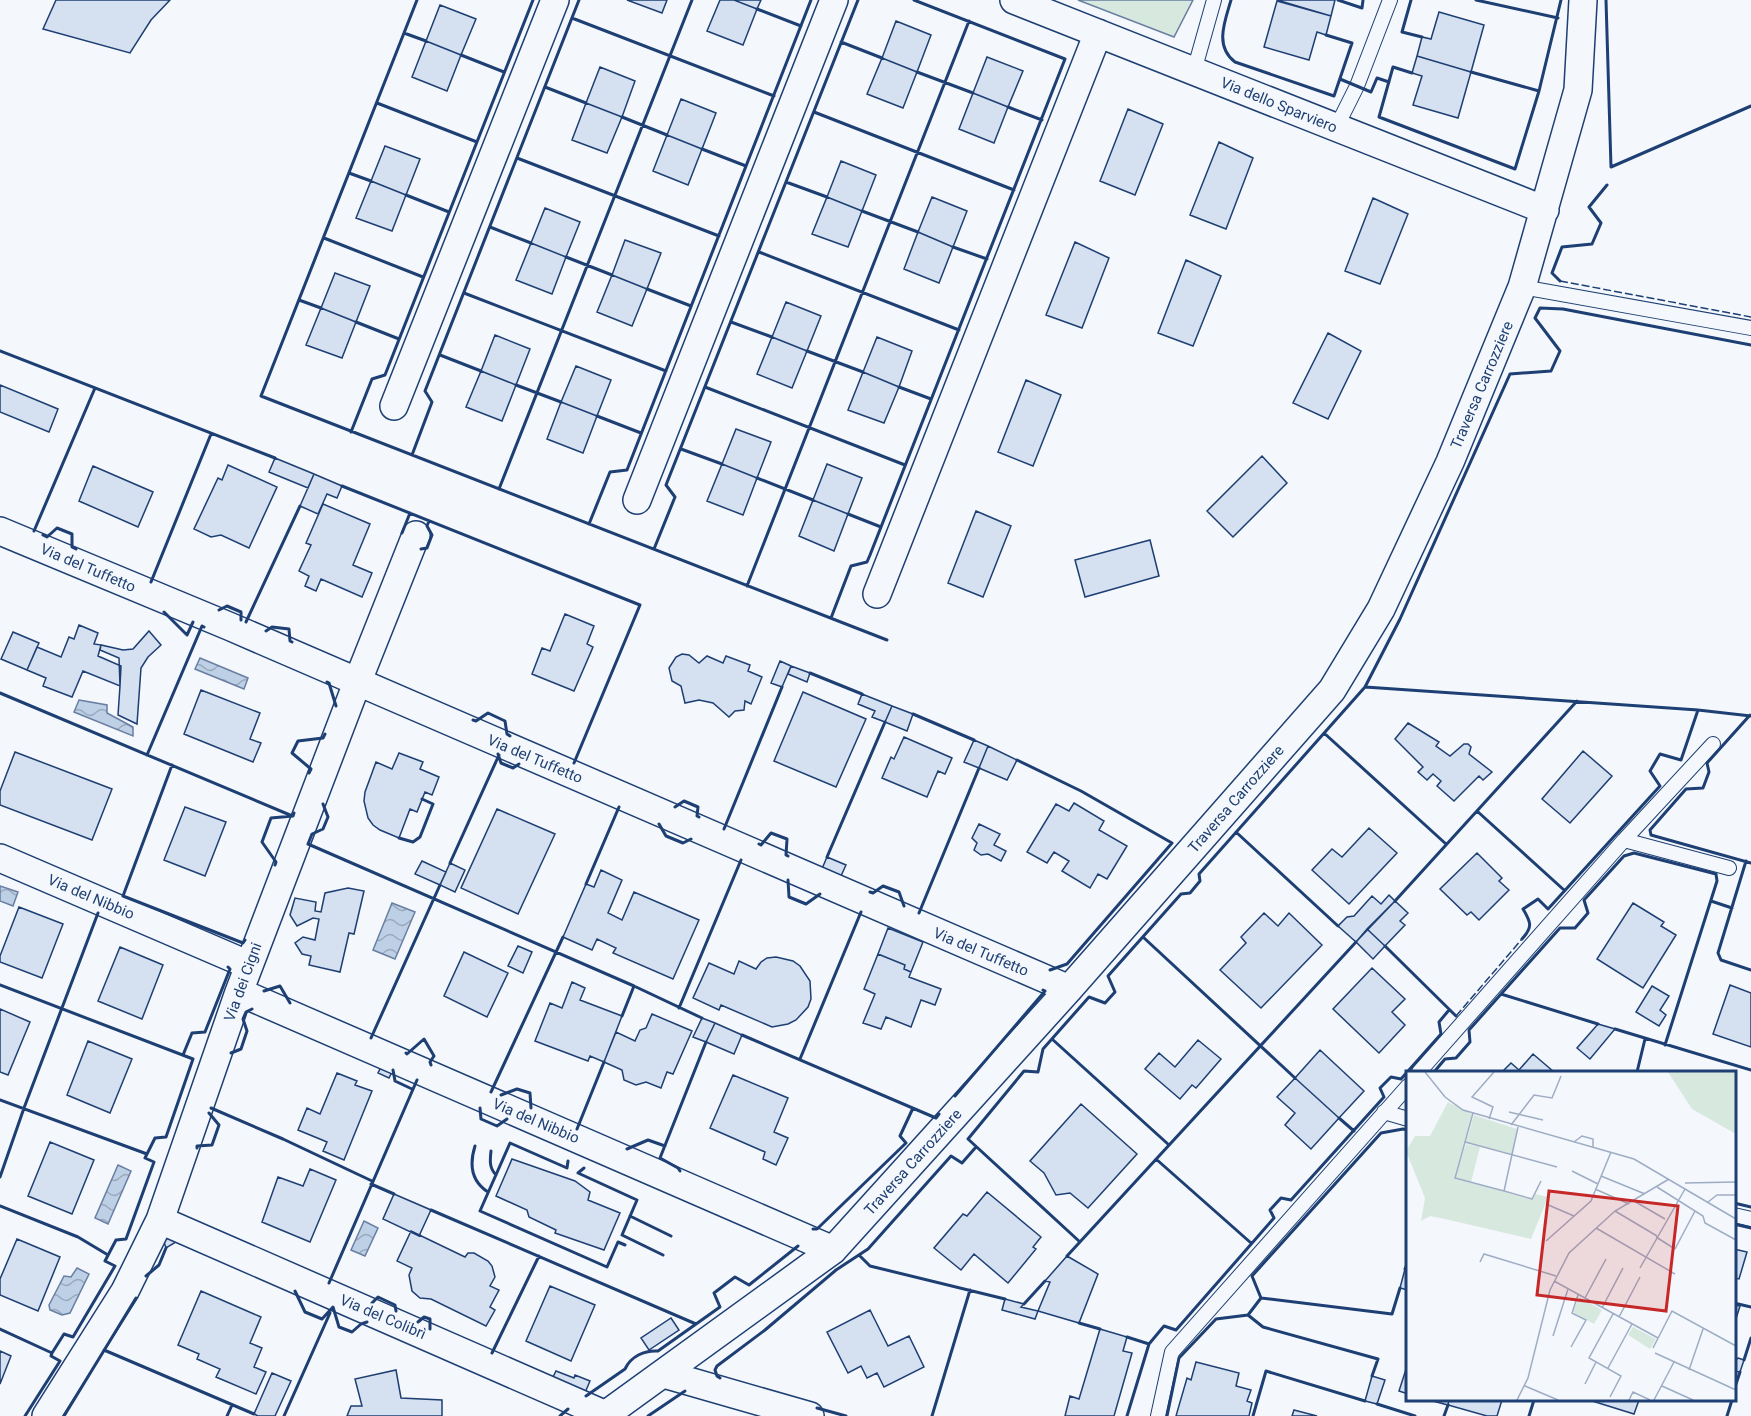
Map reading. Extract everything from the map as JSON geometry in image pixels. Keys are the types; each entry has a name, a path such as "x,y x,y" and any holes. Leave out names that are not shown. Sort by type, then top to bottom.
{"street":[{"path":"394,406 555,0"},
{"path":"637,500 834,0"},
{"name":"Via dello Sparviero","path":"1014,0 1545,210"},
{"name":"Traversa Carrozziere","path":"605,1415 833,1250 1069,989 1332,690 1381,609 1450,462 1522,287 1578,90 1583,0"},
{"path":"876,594 1098,33"},
{"name":"Via del Tuffetto","path":"0,531 231,627 1069,989"},
{"name":"Via dei Cigni","path":"46,1416 125,1291 160,1220 249,965 416,535"},
{"name":"Via del Nibbio","path":"0,858 249,965"},
{"name":"Via del Nibbio","path":"239,992 833,1250"},
{"name":"Via del Colibrì","path":"160,1220 605,1415"},
{"path":"664,1374 810,1416"}],"lane":[{"path":"1194,71 1214,0"},
{"path":"1336,128 1357,86 1390,0"},
{"path":"1522,287 1751,328"},
{"path":"1420,1071 1624,840 1713,744"},
{"path":"1624,840 1729,868"},
{"path":"1158,1416 1172,1352 1406,1087"},
{"path":"1384,1112 1406,1119"},
{"path":"1736,1215 1751,1219"}],"shaded area":[{"path":"1078,0 1193,0 1174,37"}],"water":[{"path":"200,658 248,678 244,689 195,669"},
{"path":"79,700 107,705 107,713 133,727 133,736 74,712"},
{"path":"0,886 18,892 13,906 0,901"},
{"path":"392,903 415,912 395,959 373,950"},
{"path":"118,1165 131,1171 108,1224 95,1218"},
{"path":"364,1221 378,1228 365,1256 351,1250"},
{"path":"77,1268 89,1274 70,1313 62,1315 50,1310 49,1305 64,1276 71,1277"}],"building":[{"path":"56,0 170,0 151,20 130,53 43,29"},
{"path":"627,0 667,0 662,13"},
{"path":"720,0 734,0 757,9 743,45 707,31"},
{"path":"734,0 761,0 757,9"},
{"path":"1277,0 1335,0 1331,16"},
{"path":"1277,1 1331,16 1326,35 1317,32 1309,60 1264,47"},
{"path":"440,5 476,19 461,55 426,41"},
{"path":"1439,12 1484,25 1471,72 1417,56 1422,37 1431,39"},
{"path":"896,21 931,35 917,72 882,58"},
{"path":"426,41 461,55 447,91 412,77"},
{"path":"1417,56 1471,72 1458,118 1413,105 1422,76 1412,73"},
{"path":"987,57 1023,71 1008,107 973,93"},
{"path":"882,58 917,72 903,108 867,94"},
{"path":"600,67 635,81 622,117 586,103"},
{"path":"973,93 1008,107 994,143 959,129"},
{"path":"681,99 716,113 702,149 667,135"},
{"path":"586,103 622,117 607,153 572,140"},
{"path":"1128,109 1163,124 1135,195 1100,181"},
{"path":"667,135 702,149 688,185 653,171"},
{"path":"1219,142 1253,158 1226,229 1190,215"},
{"path":"385,146 420,159 406,195 371,181"},
{"path":"841,161 876,175 862,211 827,197"},
{"path":"371,181 406,195 392,231 356,218"},
{"path":"827,197 862,211 848,247 812,234"},
{"path":"932,197 967,211 953,247 918,232"},
{"path":"1373,198 1408,214 1380,284 1345,271"},
{"path":"545,208 580,222 566,257 531,243"},
{"path":"918,232 953,247 939,283 904,269"},
{"path":"625,240 661,253 647,289 612,275"},
{"path":"1075,242 1109,258 1082,328 1046,315"},
{"path":"531,243 566,257 552,294 516,280"},
{"path":"1186,260 1221,276 1193,346 1158,333"},
{"path":"335,273 370,286 356,322 321,308"},
{"path":"612,275 647,289 632,326 597,312"},
{"path":"786,302 821,316 807,351 772,337"},
{"path":"321,308 356,322 342,358 306,345"},
{"path":"1328,333 1361,351 1328,419 1293,403"},
{"path":"495,335 530,349 516,385 481,371"},
{"path":"772,337 807,351 792,388 757,374"},
{"path":"877,337 912,351 899,387 863,372"},
{"path":"576,366 611,380 597,416 561,402"},
{"path":"481,371 516,385 502,421 466,407"},
{"path":"863,372 899,387 884,423 848,410"},
{"path":"1026,380 1061,395 1033,466 998,452"},
{"path":"0,385 58,409 49,432 0,412"},
{"path":"561,402 597,416 583,453 547,439"},
{"path":"736,429 771,442 757,478 722,464"},
{"path":"1262,456 1287,483 1233,537 1207,511"},
{"path":"275,458 314,474 308,488 269,472"},
{"path":"722,464 757,478 743,515 707,501"},
{"path":"827,464 862,478 848,514 813,500"},
{"path":"228,465 277,487 249,548 221,535 211,537 194,529 218,478 222,480"},
{"path":"93,466 153,492 138,527 79,501"},
{"path":"314,474 342,486 337,498 327,494 318,514 300,506"},
{"path":"813,500 848,514 834,551 799,536"},
{"path":"323,504 370,524 353,565 372,573 362,597 321,579 316,591 305,586 309,576 299,571 311,545 306,543"},
{"path":"976,511 1011,526 983,597 948,583"},
{"path":"1150,540 1159,576 1085,597 1075,560"},
{"path":"565,614 594,626 587,644 593,647 574,691 532,674 542,648 550,651"},
{"path":"79,625 98,633 94,644 101,645 98,656 121,666 120,686 83,671 72,697 43,686 46,678 27,670 37,647 61,657 69,637 74,639"},
{"path":"149,631 161,645 148,657 141,668 137,724 118,715 119,658 100,650 101,645 123,650 133,649"},
{"path":"13,632 39,643 27,670 1,659"},
{"path":"682,654 689,655 699,663 707,656 723,663 726,656 750,665 748,671 762,677 751,704 745,701 744,710 735,711 729,717 713,703 699,700 685,703 681,686 672,681 669,668 676,657"},
{"path":"780,661 791,666 782,687 771,683"},
{"path":"791,666 810,673 807,682 788,674"},
{"path":"201,690 260,713 250,739 261,743 253,762 184,734"},
{"path":"803,692 866,719 836,787 774,761"},
{"path":"862,694 892,706 885,722 872,717 875,711 858,704"},
{"path":"892,706 913,714 907,731 885,722"},
{"path":"1408,723 1439,742 1436,746 1450,756 1464,744 1468,744 1471,747 1469,754 1492,772 1483,780 1479,776 1454,801 1437,786 1441,781 1433,774 1427,780 1418,772 1423,767 1395,739"},
{"path":"904,737 952,758 945,774 938,771 927,797 882,778 891,757 894,759"},
{"path":"974,740 988,746 979,768 964,762"},
{"path":"988,746 1017,760 1007,780 979,768"},
{"path":"1583,751 1612,776 1570,823 1542,799"},
{"path":"15,752 112,789 92,840 0,805 0,791"},
{"path":"399,753 423,762 420,769 439,777 432,795 425,792 417,812 410,809 399,838 373,825 368,818 364,801 376,762 392,769"},
{"path":"1074,803 1104,821 1099,830 1127,846 1107,879 1098,874 1090,888 1062,871 1069,861 1054,852 1047,863 1027,852 1056,804 1069,811"},
{"path":"185,807 226,822 205,876 164,860"},
{"path":"497,809 555,834 518,914 461,888"},
{"path":"979,824 1000,834 994,845 1006,851 1001,861 988,854 981,855 974,850 977,843 972,838"},
{"path":"1369,828 1397,853 1349,904 1312,870 1332,849 1342,857"},
{"path":"1477,853 1502,878 1499,881 1509,890 1479,920 1471,912 1467,915 1440,889"},
{"path":"827,857 846,865 840,878 821,871"},
{"path":"422,861 446,872 440,885 415,874"},
{"path":"450,863 465,870 455,892 440,885"},
{"path":"601,870 622,880 608,913 622,920 634,892 699,920 673,979 613,953 616,948 597,939 592,950 563,937 586,884 594,887"},
{"path":"348,888 364,891 354,934 349,933 340,972 309,965 311,956 302,954 295,943 303,937 315,940 319,919 313,918 297,926 290,915 295,898 316,902 315,911 321,912 325,893"},
{"path":"1389,895 1395,901 1356,942 1338,926 1347,917 1354,916 1372,896 1381,904"},
{"path":"1395,901 1408,913 1400,921 1405,925 1385,946 1367,929"},
{"path":"1633,903 1664,922 1661,926 1676,935 1643,988 1597,959"},
{"path":"19,907 63,924 42,978 0,962 0,956"},
{"path":"1264,913 1278,926 1289,913 1322,945 1261,1008 1220,970 1246,943 1241,937"},
{"path":"888,928 923,942 911,972 904,969 905,965 878,954"},
{"path":"1367,929 1385,946 1373,959 1356,942"},
{"path":"518,946 532,952 523,973 508,966"},
{"path":"120,947 163,965 142,1019 98,1001"},
{"path":"464,952 508,973 487,1017 444,996"},
{"path":"878,954 905,965 904,969 911,972 909,977 941,989 935,1005 921,1000 911,1027 886,1017 881,1029 863,1023 875,994 864,989"},
{"path":"776,957 793,961 800,966 810,981 811,999 808,1007 796,1020 788,1024 772,1027 721,1005 719,1010 693,998 709,963 734,974 739,961 756,969 767,958"},
{"path":"1372,968 1405,999 1392,1012 1405,1025 1379,1053 1333,1009"},
{"path":"572,982 585,988 580,1000 622,1016 604,1062 590,1056 588,1061 535,1041 550,1003 562,1008"},
{"path":"1730,985 1751,993 1751,1047 1713,1034"},
{"path":"1652,986 1669,996 1660,1010 1666,1015 1659,1026 1636,1012"},
{"path":"0,1009 30,1022 8,1075 0,1072"},
{"path":"652,1014 692,1031 673,1074 667,1072 661,1088 646,1082 636,1085 624,1080 622,1070 604,1062 616,1032 635,1041 640,1030 646,1028"},
{"path":"702,1018 715,1023 706,1042 693,1037"},
{"path":"715,1023 742,1035 734,1054 706,1042"},
{"path":"1598,1024 1615,1029 1590,1059 1577,1048"},
{"path":"1198,1040 1221,1059 1196,1088 1192,1085 1180,1099 1145,1069 1159,1053 1175,1067"},
{"path":"88,1041 132,1059 110,1113 67,1095"},
{"path":"1320,1050 1364,1091 1339,1118 1295,1078"},
{"path":"1533,1054 1553,1071 1503,1071 1511,1063 1519,1070"},
{"path":"382,1065 393,1070 389,1078 378,1073"},
{"path":"337,1073 357,1081 355,1085 372,1091 344,1160 323,1151 327,1142 298,1130 307,1108 320,1114"},
{"path":"733,1075 788,1098 774,1132 788,1138 776,1165 763,1159 765,1152 710,1128"},
{"path":"1295,1078 1339,1118 1311,1149 1285,1125 1295,1113 1277,1097"},
{"path":"1081,1104 1137,1154 1088,1208 1070,1193 1056,1195 1044,1173 1030,1161"},
{"path":"50,1142 94,1160 72,1214 28,1196"},
{"path":"512,1159 575,1181 590,1192 588,1200 620,1213 604,1250 555,1233 556,1230 529,1217 527,1210 496,1196"},
{"path":"310,1169 336,1180 310,1242 262,1222 278,1177 303,1186"},
{"path":"987,1192 1041,1237 1033,1247 1036,1249 1008,1283 974,1254 961,1270 934,1248 963,1214 967,1216"},
{"path":"394,1194 431,1210 419,1236 383,1219"},
{"path":"411,1231 465,1257 468,1253 474,1253 492,1266 495,1277 490,1286 499,1290 490,1307 495,1310 486,1326 431,1299 420,1298 412,1291 409,1275 412,1268 397,1261"},
{"path":"161,1233 181,1239 166,1248"},
{"path":"17,1239 60,1257 38,1311 0,1295 0,1279"},
{"path":"1736,1249 1747,1252 1739,1279 1736,1278"},
{"path":"1067,1256 1098,1274 1079,1323 1038,1311 1050,1282 1045,1281"},
{"path":"1405,1269 1406,1290 1400,1288"},
{"path":"550,1286 595,1305 571,1361 526,1341"},
{"path":"201,1291 261,1317 250,1343 262,1348 254,1367 266,1372 256,1394 216,1377 220,1369 197,1359 199,1354 178,1345"},
{"path":"1005,1299 1024,1304 1021,1307 1038,1311 1035,1319 1002,1310"},
{"path":"1736,1305 1740,1306 1736,1319"},
{"path":"870,1310 888,1346 909,1336 924,1367 884,1387 877,1373 867,1378 861,1366 848,1373 827,1332"},
{"path":"671,1318 679,1330 649,1350 641,1338"},
{"path":"1100,1329 1127,1337 1123,1351 1132,1353 1114,1416 1065,1416 1070,1396 1079,1399"},
{"path":"0,1351 11,1356 0,1384"},
{"path":"1738,1358 1744,1360 1740,1372 1736,1371"},
{"path":"1196,1362 1239,1373 1236,1386 1251,1390 1247,1401 1252,1403 1249,1416 1176,1416 1187,1378 1191,1380"},
{"path":"1406,1369 1406,1393 1399,1391"},
{"path":"396,1370 401,1398 442,1400 442,1416 347,1416 351,1406 362,1406 355,1379"},
{"path":"556,1371 590,1381 584,1395 551,1381"},
{"path":"272,1373 291,1381 275,1416 258,1416 254,1414"},
{"path":"1372,1376 1385,1380 1377,1404 1365,1401"},
{"path":"1433,1401 1449,1401 1448,1405"},
{"path":"1449,1401 1502,1401 1497,1416 1487,1416 1448,1405"},
{"path":"1592,1401 1639,1401 1634,1414"},
{"path":"1294,1410 1317,1416 1292,1416"}],"fence":[{"path":"1560,281 1751,317"},
{"path":"1456,1016 1522,939"}],"wall":[{"path":"417,0 261,396 887,640"},
{"path":"351,432 372,379 385,375 533,0"},
{"path":"412,455 432,402 425,391 579,0"},
{"path":"499,489 692,0"},
{"path":"589,524 610,472 627,470 811,0"},
{"path":"654,549 675,497 666,485 858,0"},
{"path":"831,618 851,566 867,562 870,555 1065,59 914,0"},
{"path":"1231,0 1224,25 1223,41 1225,49 1235,62 1334,96 1352,43 1326,35"},
{"path":"1338,0 1362,8 1363,0"},
{"path":"1411,0 1402,32 1422,37"},
{"path":"1476,0 1558,18"},
{"path":"1412,73 1393,67 1379,117 1515,169 1539,91 1561,0"},
{"path":"1606,0 1611,167 1751,106"},
{"path":"757,9 801,26"},
{"path":"572,18 774,96"},
{"path":"747,586 969,21"},
{"path":"404,33 426,41"},
{"path":"841,42 882,58"},
{"path":"461,55 504,72"},
{"path":"917,72 973,93"},
{"path":"1471,72 1539,91"},
{"path":"1340,79 1371,92 1377,78 1389,82"},
{"path":"545,87 586,103"},
{"path":"377,103 477,142"},
{"path":"1008,107 1042,120"},
{"path":"814,112 1014,190"},
{"path":"622,117 667,135"},
{"path":"702,149 746,166"},
{"path":"517,158 719,236"},
{"path":"349,173 371,181"},
{"path":"786,182 827,197"},
{"path":"1560,281 1552,273 1562,247 1592,244 1601,223 1589,207 1607,185"},
{"path":"406,195 449,212"},
{"path":"862,211 918,232"},
{"path":"490,227 531,243"},
{"path":"324,238 423,277"},
{"path":"953,247 987,259"},
{"path":"759,252 959,330"},
{"path":"566,257 612,275"},
{"path":"647,289 691,306"},
{"path":"464,293 666,371"},
{"path":"299,300 321,308"},
{"path":"1751,345 1563,309 1540,308 1535,318 1560,351 1551,371 1510,374 1400,619 1365,687 1698,710 1751,716"},
{"path":"356,322 399,339"},
{"path":"731,322 772,337"},
{"path":"0,351 275,458"},
{"path":"807,351 863,372"},
{"path":"440,355 481,371"},
{"path":"516,385 561,402"},
{"path":"705,387 905,465"},
{"path":"899,387 931,399"},
{"path":"34,531 95,388"},
{"path":"597,416 641,433"},
{"path":"151,582 211,434"},
{"path":"681,449 722,464"},
{"path":"757,478 813,500"},
{"path":"342,486 640,605 574,763"},
{"path":"246,622 300,506"},
{"path":"402,533 410,513"},
{"path":"848,514 881,527"},
{"path":"421,549 427,548 432,535 427,526 429,521"},
{"path":"43,535 47,537 57,528 72,534 72,547 76,549"},
{"path":"219,610 227,606 241,612 241,620"},
{"path":"164,612 187,635 193,622"},
{"path":"147,755 202,626 204,627"},
{"path":"266,631 272,627 289,629 292,642"},
{"path":"810,673 862,694"},
{"path":"327,682 336,706"},
{"path":"724,829 782,687"},
{"path":"1080,1242 968,1139 1024,1071 1038,1072 1043,1049 1089,997 1105,1003 1115,992 1108,976 1181,894 1190,893 1200,881 1199,874 1365,687"},
{"path":"0,693 290,815"},
{"path":"1395,901 1577,701"},
{"path":"1522,939 1530,924 1523,909 1538,899 1548,909 1660,786 1650,771 1660,754 1681,760 1698,710"},
{"path":"473,720 476,721 488,713 505,721 507,734 510,736"},
{"path":"913,714 974,740"},
{"path":"1750,715 1707,763 1709,772 1703,788 1686,789 1650,830 1651,835 1751,863"},
{"path":"827,857 885,722"},
{"path":"1324,733 1446,844"},
{"path":"309,773 311,769 292,753 298,741 323,738 325,734"},
{"path":"498,754 501,763 513,768 519,764"},
{"path":"450,863 499,755"},
{"path":"1017,760 1081,791 1172,843 1067,964 1050,970"},
{"path":"172,765 123,896 243,943 245,940"},
{"path":"919,913 979,768"},
{"path":"399,838 413,842 420,837 433,804 422,799"},
{"path":"675,807 684,801 698,807 697,816 699,817"},
{"path":"323,804 328,817 323,829 312,834 308,844 634,986 702,1018"},
{"path":"586,884 619,807"},
{"path":"1477,811 1564,890"},
{"path":"275,865 276,862 262,842 271,818 293,816 294,813"},
{"path":"659,824 666,836 683,843 691,839"},
{"path":"1236,832 1338,926"},
{"path":"759,844 761,845 771,833 787,839 786,855 788,856"},
{"path":"1435,1071 1445,1059 1456,1058 1470,1042 1469,1030 1560,928 1575,928 1588,913 1584,900 1624,856 1634,853 1716,874 1717,881 1665,1045"},
{"path":"679,1008 741,860"},
{"path":"1746,861 1718,953 1721,960 1751,970"},
{"path":"788,880 789,897 806,904 820,894"},
{"path":"371,1038 440,885"},
{"path":"870,892 873,893 883,886 899,892 904,906"},
{"path":"1711,901 1732,908"},
{"path":"800,1059 861,912"},
{"path":"0,1177 98,913"},
{"path":"491,1092 563,937"},
{"path":"1143,937 1295,1078"},
{"path":"1067,1256 1356,942"},
{"path":"1385,946 1456,1016"},
{"path":"183,1055 192,1033 205,1032 230,969 228,967"},
{"path":"0,985 193,1059 166,1137 155,1138 145,1158 154,1162 126,1239 116,1240 105,1261 115,1266 73,1337 64,1334 52,1353 51,1356 60,1361 25,1416"},
{"path":"264,991 280,986 290,1003"},
{"path":"622,1016 634,986"},
{"path":"955,1096 1045,991 1043,990"},
{"path":"1501,994 1598,1024"},
{"path":"231,1053 241,1049 247,1031 243,1019 246,1012 252,1009"},
{"path":"1408,1071 1441,1034 1439,1022 1449,1010"},
{"path":"1615,1029 1751,1070"},
{"path":"742,1035 936,1118 939,1114"},
{"path":"406,1053 424,1039 434,1056 430,1062 431,1065"},
{"path":"1052,1039 1169,1145"},
{"path":"1637,1071 1645,1039"},
{"path":"680,1171 660,1158 706,1042"},
{"path":"577,1129 604,1062"},
{"path":"393,1070 395,1081 412,1089"},
{"path":"1127,1416 1149,1344 1164,1326 1176,1330 1274,1218 1270,1210 1281,1198 1291,1200 1384,1097 1380,1088 1391,1077 1401,1079 1406,1073"},
{"path":"329,1283 417,1080"},
{"path":"501,1095 517,1089 530,1093 531,1108"},
{"path":"0,1100 147,1154"},
{"path":"211,1108 372,1181"},
{"path":"480,1108 481,1119 497,1126 507,1119"},
{"path":"813,1229 817,1229 906,1143 900,1136 913,1108"},
{"path":"197,1148 197,1146 212,1145 219,1125 209,1113"},
{"path":"1339,1118 1354,1131"},
{"path":"1167,1416 1179,1358 1216,1319 1248,1315 1261,1298 1252,1276 1381,1133 1406,1130"},
{"path":"627,1149 648,1140 665,1146"},
{"path":"568,1161 567,1168 510,1143 480,1211 607,1267 618,1242 625,1245"},
{"path":"475,1146 472,1160 473,1172 478,1183 488,1192"},
{"path":"720,1378 715,1370 717,1366 765,1330 836,1270 868,1249 951,1156 962,1163 976,1147"},
{"path":"491,1151 491,1167 496,1175"},
{"path":"1156,1159 1251,1243"},
{"path":"584,1168 578,1173 637,1200 622,1235 663,1255"},
{"path":"371,1184 394,1194"},
{"path":"1736,1203 1751,1207"},
{"path":"0,1206 78,1237 108,1255"},
{"path":"431,1210 696,1324"},
{"path":"630,1216 671,1236"},
{"path":"1736,1224 1751,1228"},
{"path":"586,1396 625,1369 635,1357 643,1353 658,1351 720,1307 714,1293 735,1277 749,1285 798,1246"},
{"path":"146,1276 159,1265 166,1248"},
{"path":"859,1255 870,1266 1005,1299"},
{"path":"492,1353 539,1256"},
{"path":"1024,1304 1045,1281"},
{"path":"1261,1298 1392,1314 1400,1288"},
{"path":"932,1416 970,1290"},
{"path":"295,1291 305,1312 322,1319 333,1307 339,1327 352,1332 367,1322"},
{"path":"372,1303 378,1297 395,1305 396,1311"},
{"path":"64,1416 136,1298"},
{"path":"1736,1303 1751,1307"},
{"path":"284,1416 330,1313"},
{"path":"1248,1315 1263,1327 1378,1359 1372,1376"},
{"path":"418,1322 424,1317 430,1319 430,1329"},
{"path":"1079,1323 1100,1329"},
{"path":"0,1329 52,1353"},
{"path":"1127,1337 1149,1344"},
{"path":"1744,1360 1751,1338"},
{"path":"104,1350 254,1414"},
{"path":"1253,1416 1266,1371 1365,1401"},
{"path":"1736,1384 1740,1372"},
{"path":"648,1416 685,1391"},
{"path":"1529,1416 1534,1401"},
{"path":"1727,1416 1732,1401"},
{"path":"1377,1404 1415,1416"},
{"path":"227,1416 232,1405"},
{"path":"1444,1416 1448,1405"},
{"path":"817,1408 846,1416"},
{"path":"560,1416 568,1409"}]}
